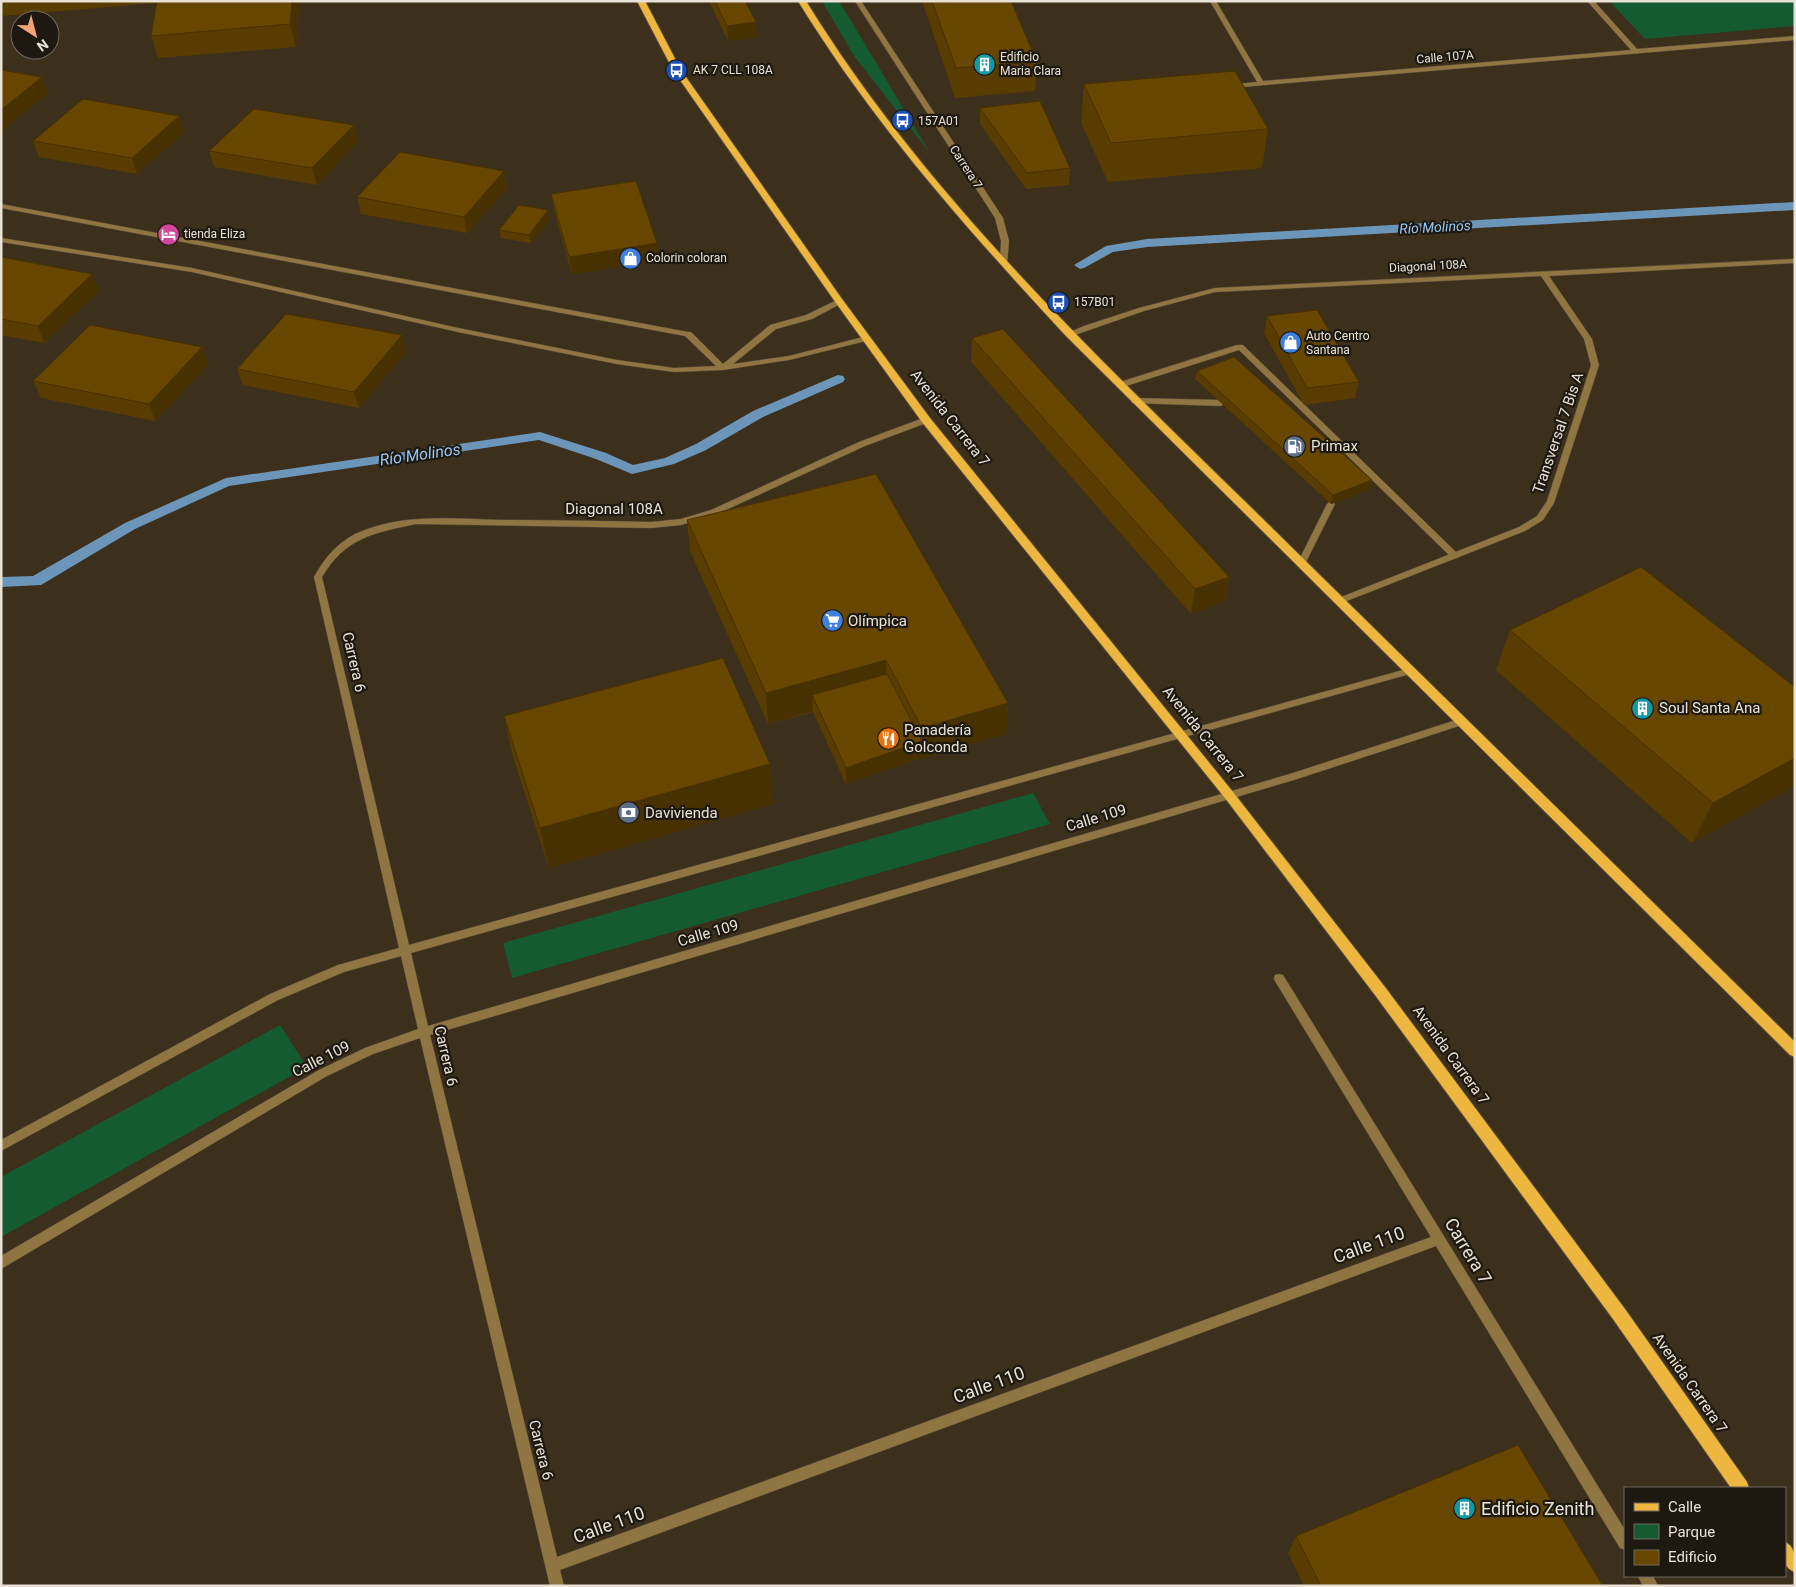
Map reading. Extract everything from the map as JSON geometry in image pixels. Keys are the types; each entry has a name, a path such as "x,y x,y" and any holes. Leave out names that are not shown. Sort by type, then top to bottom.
{"main road":[{"name":"Avenida Carrera 7","path":"641,1 677,70 839,301 926,420 1229,795 1386,999 1618,1314 1740,1487"},
{"path":"802,1 820,32 906,150 1004,264 1069,334 1795,1051"},
{"path":"1786,1551 1795,1564"}],"street":[{"name":"Carrera 7","path":"858,1 999,218 1006,241 1004,264"},
{"path":"1213,1 1261,83"},
{"path":"1590,1 1636,52"},
{"name":"Calle 107A","path":"1223,86 1795,38"},
{"path":"1,206 688,334 723,368"},
{"path":"1,240 192,270 458,330 617,362 674,370 723,368 789,358 867,338"},
{"name":"Diagonal 108A","path":"1069,334 1142,309 1215,290 1543,272 1795,261"},
{"name":"Transversal 7 Bis A","path":"1339,602 1522,529 1540,518 1551,501 1595,364 1588,339 1543,272"},
{"path":"723,368 773,327 809,316 839,301"},
{"path":"1120,385 1240,348 1455,556"},
{"path":"1135,401 1221,402"},
{"name":"Diagonal 108A","path":"345,542 386,527 416,520 651,525 681,522 714,512 862,444 926,420"},
{"path":"1301,564 1332,504"},
{"name":"Carrera 6","path":"345,542 326,560 318,576 404,950 557,1586"},
{"path":"1,1146 274,997 342,968 1410,671"},
{"name":"Calle 109","path":"1,1263 323,1073 369,1051 424,1032 1229,795 1462,722"},
{"name":"Carrera 7","path":"1279,978 1624,1541"},
{"name":"Calle 110","path":"552,1566 1439,1239"}],"green space":[{"path":"822,1 839,1 930,153 854,56"},
{"path":"1609,1 1795,1 1795,26 1645,39"},
{"path":"1033,793 1050,824 512,978 503,943"},
{"path":"280,1025 307,1067 1,1237 1,1177"}],"building":[{"path":"157,1 292,1 290,24 151,36"},
{"path":"715,1 745,1 756,22 727,26"},
{"path":"932,1 1011,1 1037,62 956,68"},
{"path":"1,70 42,77 1,110"},
{"path":"1235,71 1268,129 1111,143 1084,84"},
{"path":"83,99 179,116 132,158 33,141"},
{"path":"1040,101 1070,168 1027,173 980,108"},
{"path":"254,109 354,125 312,168 209,151"},
{"path":"400,152 504,171 464,217 357,197"},
{"path":"636,181 657,243 569,257 551,194"},
{"path":"519,205 548,210 529,235 499,230"},
{"path":"1,257 92,274 38,326 1,319"},
{"path":"1317,310 1359,382 1307,388 1267,316"},
{"path":"286,314 402,335 354,392 237,369"},
{"path":"90,325 202,347 149,404 33,381"},
{"path":"1003,329 1229,577 1195,589 972,338"},
{"name":"Primax","path":"1234,357 1372,480 1333,495 1197,371"},
{"name":"Olímpica","path":"876,474 1008,703 922,728 886,660 766,693 687,520"},
{"name":"Soul Santa Ana","path":"1641,567 1795,687 1795,758 1713,803 1510,630"},
{"path":"723,658 770,764 540,828 504,716"},
{"path":"887,674 922,741 846,768 812,695"},
{"name":"Edificio Zenith","path":"1518,1445 1603,1586 1321,1586 1296,1536"}],"waterway":[{"name":"Río Molinos","path":"1080,265 1110,249 1147,243 1795,206"},
{"name":"Río Molinos","path":"1,582 36,581 130,526 226,482 540,436 601,456 632,470 669,461 701,447 758,414 838,379"}],"place":[{"name":"Edificio Maria Clara","path":"984,64"},
{"name":"AK 7 CLL 108A","path":"677,70"},
{"name":"157A01","path":"902,121"},
{"name":"tienda Eliza","path":"168,234"},
{"name":"Colorin coloran","path":"630,258"},
{"name":"157B01","path":"1058,302"},
{"name":"Auto Centro Santana","path":"1290,343"},
{"name":"Primax","path":"1295,446"},
{"name":"Olímpica","path":"832,621"},
{"name":"Soul Santa Ana","path":"1643,708"},
{"name":"Panadería Golconda","path":"888,739"},
{"name":"Davivienda","path":"629,813"},
{"name":"Edificio Zenith","path":"1465,1509"}]}
